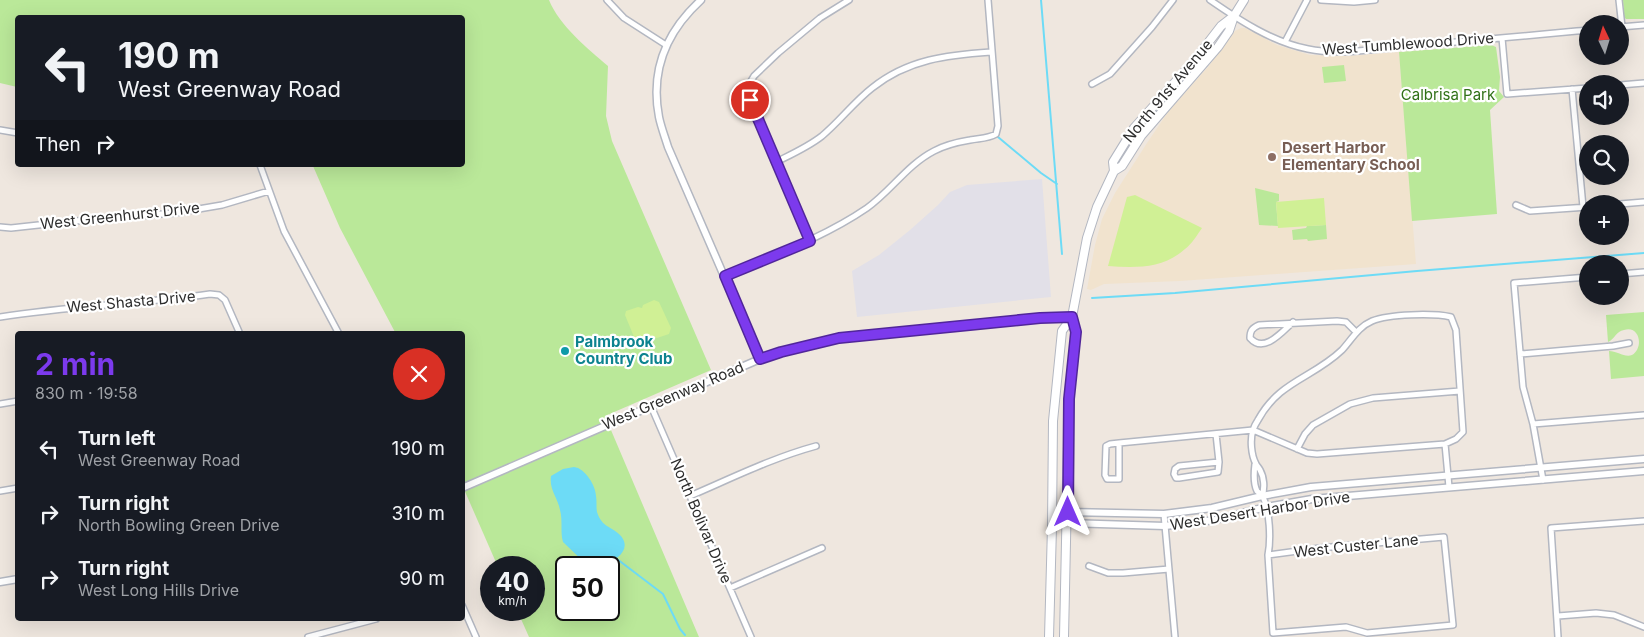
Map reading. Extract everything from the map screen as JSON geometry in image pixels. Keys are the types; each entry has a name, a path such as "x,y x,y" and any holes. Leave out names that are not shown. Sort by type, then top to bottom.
{"main road":[{"name":"North 91st Avenue","path":"1064,637 1068,523 1069,399 1076,332 1072,317 1080,268 1092,221 1114,172 1122,166 1141,136 1160,113 1218,47 1229,31 1234,16 1244,0"},
{"name":"North 91st Avenue","path":"1114,172 1113,162 1134,128 1194,61 1220,26 1234,16"},
{"path":"1152,107 1160,113"},
{"name":"North 91st Avenue","path":"1050,637 1053,421 1062,331 1072,317"}],"street":[{"path":"607,0 624,18 666,45"},
{"path":"701,0 685,16 666,45 656,85 659,120 668,147 760,359"},
{"path":"810,241 750,100 748,86 754,76 778,53 820,18 849,0"},
{"path":"725,276 810,241 838,227 887,193 918,161 936,150 959,142 988,138 996,134 998,126 988,0"},
{"path":"1092,84 1110,74 1152,27 1173,0"},
{"name":"West Tumblewood Drive","path":"1210,0 1234,16 1285,42 1307,49 1326,52 1579,31"},
{"path":"1285,42 1307,0"},
{"path":"1321,0 1354,2 1375,0"},
{"path":"1619,0 1620,15"},
{"path":"1629,26 1644,25"},
{"path":"1502,38 1507,94 1579,89"},
{"path":"776,162 805,148 822,135 873,87 918,62 952,55 992,52"},
{"path":"1629,84 1644,83"},
{"path":"1572,89 1584,195"},
{"path":"0,130 15,132"},
{"path":"261,167 288,238 337,331"},
{"name":"West Greenhurst Drive","path":"0,227 11,228 175,213 222,205 269,191"},
{"path":"1629,203 1644,202"},
{"path":"1516,206 1530,211 1579,207"},
{"path":"1629,273 1644,272"},
{"path":"1543,480 1533,424 1523,387 1514,283 1579,278"},
{"name":"West Shasta Drive","path":"0,317 62,308 157,301 210,294 219,295 224,300 239,331"},
{"path":"1120,443 1119,479 1106,479 1106,446 1110,444 1120,443 1216,434 1253,430 1307,453 1317,454 1445,444 1456,439 1463,432 1456,330 1451,317 1438,314 1386,317 1373,320 1356,332 1342,350 1332,358 1271,399 1253,430 1252,445 1257,491 1262,496 1266,507 1270,546 1268,555"},
{"name":"West Greenway Road","path":"465,487 760,359 781,352 839,338 1032,319 1072,317"},
{"path":"1293,322 1278,336 1263,344 1257,343 1250,338 1250,332 1253,327 1293,322 1337,320 1346,322 1356,332"},
{"path":"1520,354 1629,343"},
{"path":"1297,449 1305,434 1313,425 1350,404 1373,398 1460,391"},
{"path":"0,404 15,402"},
{"name":"North Bolivar Drive","path":"651,406 752,637"},
{"path":"1533,424 1644,415"},
{"path":"1216,434 1219,462 1218,472 1179,478 1176,478 1174,474 1175,469 1179,466 1219,462"},
{"path":"1445,444 1449,487"},
{"path":"690,496 769,462 816,446"},
{"name":"West Desert Harbor Drive","path":"1052,516 1068,512 1164,514 1212,508 1311,487 1644,459"},
{"name":"West Desert Harbor Drive","path":"1052,516 1068,523 1165,526 1215,520 1266,507 1312,499 1644,471"},
{"path":"0,491 15,488"},
{"path":"1164,514 1175,637"},
{"path":"1558,637 1551,528 1644,521 1644,527"},
{"name":"West Custer Lane","path":"1444,537 1453,625 1367,633 1346,627 1273,633 1268,555 1320,548 1444,537"},
{"path":"730,588 822,548"},
{"path":"1089,566 1108,573 1169,569"},
{"path":"0,582 15,580"},
{"path":"465,612 476,637"},
{"path":"1558,616 1596,613 1614,615 1644,627"},
{"path":"308,637 368,621"}],"shaded area":[{"name":"Desert Harbor Elementary School","path":"1245,28 1277,45 1310,55 1349,56 1399,52 1416,264 1180,281 1104,284 1091,290 1087,289 1102,219 1115,193 1168,112 1208,67 1235,31"},
{"path":"1042,179 1051,297 857,317 852,271 879,255 910,230 950,192 967,185"}],"green space":[{"name":"Palmbrook Country Club","path":"0,0 549,0 567,27 608,66 606,116 612,141 711,370 605,416 699,637 529,637 522,621 545,621 545,556 493,556 465,492 465,331 394,331 340,228 313,167 465,167 465,15 15,15 15,87 0,83"},
{"path":"1623,0 1644,0 1644,19 1629,19 1629,15 1624,15"},
{"name":"Calbrisa Park","path":"1491,45 1496,47 1500,77 1499,91 1504,97 1490,110 1497,214 1412,221 1399,52"},
{"path":"1344,65 1346,81 1324,83 1322,67"},
{"path":"1255,188 1279,194 1279,201 1276,202 1278,226 1259,225"},
{"path":"1135,195 1202,228 1188,247 1176,256 1158,264 1138,267 1108,266 1127,197"},
{"path":"1324,198 1326,225 1278,228 1276,202"},
{"path":"1326,225 1327,239 1293,240 1292,230 1306,228 1307,226"},
{"path":"654,300 659,302 671,328 669,334 657,338 654,337 652,341 641,345 637,344 625,315 626,311 638,307 642,308 643,305"},
{"path":"1644,312 1644,376 1611,379 1609,351 1627,356 1632,355 1636,352 1639,338 1634,331 1629,329 1619,332 1608,342 1606,315"}],"water":[{"path":"578,468 586,474 592,483 596,492 599,517 618,533 624,541 624,550 619,556 578,556 563,542 561,514 552,490 551,476 563,469"}],"waterway":[{"path":"1041,0 1062,254"},
{"path":"998,137 1057,184"},
{"path":"1092,298 1175,293 1644,253"},
{"path":"620,561 663,594 680,629 685,635"}],"place":[{"name":"Desert Harbor Elementary School","path":"1272,157"},
{"name":"Palmbrook Country Club","path":"565,351"}],"route":[{"path":"750,100 810,241 725,276 760,359 839,338 1040,318 1072,317 1076,332 1069,399 1068,512"}]}
